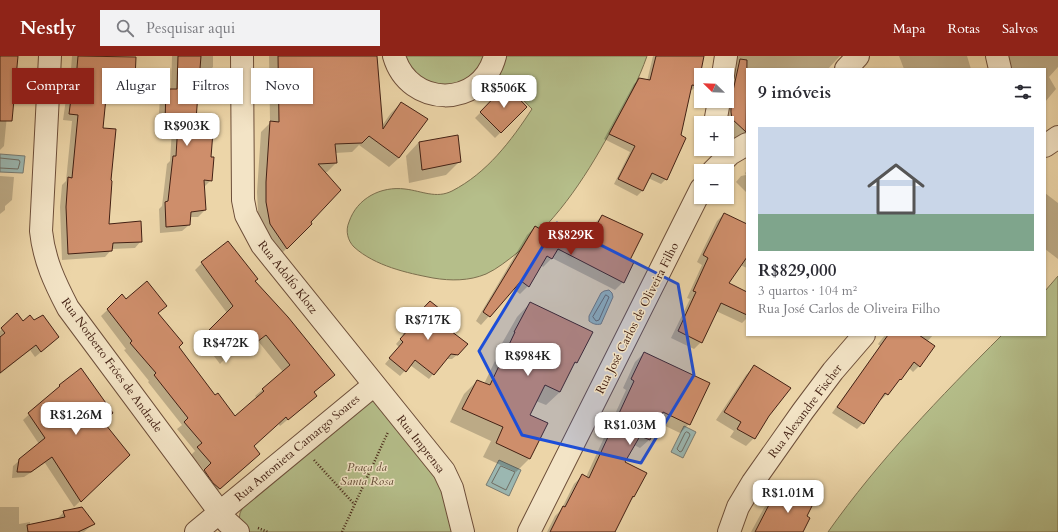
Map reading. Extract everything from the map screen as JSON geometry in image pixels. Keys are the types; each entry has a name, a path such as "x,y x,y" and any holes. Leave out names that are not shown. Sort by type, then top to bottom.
{"street":[{"name":"Rua Norberto Fróes de Andrade","path":"50,56 41,232 46,259 55,285 68,308 227,522 246,529"},
{"name":"Rua Adolfo Klotz","path":"242,56 243,200 246,214 262,245 374,385"},
{"path":"394,56 400,71 412,84 428,93 446,96 463,92 479,83 490,69 495,56"},
{"path":"724,68 726,56"},
{"path":"847,68 858,56"},
{"path":"996,56 1000,68"},
{"path":"1046,145 1058,137"},
{"path":"720,164 730,154 746,145"},
{"name":"Rua José Carlos de Oliveira Filho","path":"529,532 694,203"},
{"name":"Rua Alexandre Fischer","path":"730,532 738,507 753,482 833,371 863,336"},
{"name":"Rua Antonieta Camargo Soares","path":"196,532 374,385"},
{"name":"Rua Imprensa","path":"374,385 444,471 452,488 463,532"}],"path":[{"path":"342,532 390,428"},
{"path":"311,456 354,504"},
{"path":"246,529 268,532"}],"highlighted area":[{"path":"557,223 678,284 694,375 641,463 522,435 479,351"}],"green space":[{"path":"403,56 484,56 479,66 466,80 456,85 444,86 422,82"},
{"path":"506,56 647,56 637,82 624,107 584,176 547,225 517,253 502,264 490,272 480,276 460,280 446,280 413,274 392,268 362,254 350,242 347,229 353,214 364,200 379,192 396,189 405,189 429,194 440,194 452,191 465,184 487,166 516,133 532,109 498,74"},
{"path":"1058,276 1058,532 828,532 868,480 933,405 1001,336 1046,336 1046,290"},
{"name":"Praça da Santa Rosa","path":"374,401 382,403 445,484 459,532 248,532 239,521 240,513 245,503 370,402"}],"water":[{"path":"0,154 25,156 23,173 0,172"},
{"path":"609,290 613,297 601,324 592,323 589,321 589,316 601,293"},
{"path":"684,426 696,432 683,458 671,452"},
{"path":"499,460 521,470 509,496 486,485"}],"building":[{"path":"0,56 18,56 17,68 12,68 12,104 14,104 12,121 0,121"},
{"path":"78,56 136,57 136,68 102,68 102,104 105,104 103,128 116,129 111,180 109,224 141,221 142,242 113,243 112,251 68,254 66,207 68,177 72,178 78,115 69,114 70,104 94,104 94,68 77,68"},
{"path":"178,56 201,56 200,68 178,68 178,104 197,104 195,132 213,132 211,157 214,157 212,181 204,180 206,210 191,212 190,225 166,227 165,202 168,201 173,156 176,156 178,123 165,122 166,104 170,104 170,89 177,89"},
{"path":"278,56 377,56 383,129 401,102 428,119 399,158 369,136 362,143 335,144 337,163 318,164 341,190 311,222 312,224 287,249 270,224 266,202 270,121 279,122 279,104 313,104 313,68 278,68"},
{"path":"656,56 704,56 702,68 694,68 694,85 692,85 681,135 686,138 667,180 652,173 643,191 618,179 635,146 609,134 639,78 650,80"},
{"path":"740,59 747,60 746,132 734,121 734,116 732,116 731,108 734,108 734,86"},
{"path":"506,85 527,107 501,133 480,112"},
{"path":"458,135 461,162 422,170 419,142"},
{"path":"724,213 746,224 746,258 729,283 746,292 746,315 721,303 702,343 678,331 696,292 693,291 708,258 703,255"},
{"path":"602,215 643,234 630,260 634,262 624,283 558,249 552,259 547,256 529,287 521,281 490,317 483,312 535,226 549,234 553,229 582,246 585,240 588,241"},
{"path":"228,241 258,279 255,281 288,317 335,375 314,392 317,396 288,420 286,417 254,446 260,454 220,489 213,483 204,470 211,463 197,447 202,443 184,422 188,418 154,375 156,373 130,343 132,341 107,309 122,294 126,299 147,281 167,306 158,313 183,343 179,347 215,395 218,393 235,416 264,391 262,389 290,365 266,335 257,342 253,338 244,346 241,343 227,358 207,332 233,306 201,262"},
{"path":"430,301 450,317 443,325 468,344 458,355 451,354 434,375 415,360 406,372 389,358 403,342 400,339 408,330 406,326"},
{"path":"530,302 593,332 577,363 575,362 560,392 545,385 530,415 548,423 530,459 496,443 503,427 462,409 477,380 490,385 514,332"},
{"path":"17,313 23,321 30,315 34,320 43,315 59,337 41,352 36,345 0,373 0,337 5,333 1,328"},
{"path":"887,336 920,336 935,346 920,367 914,362 888,395 885,393 864,424 837,407"},
{"path":"644,352 710,383 690,425 663,412 650,440 640,436 625,462 647,473 634,497 633,496 615,532 550,532 582,474 589,478 634,381 631,379"},
{"path":"754,365 791,388 769,416 755,439 737,429 741,422 724,412"},
{"path":"81,368 113,413 107,418 109,422 106,425 130,455 81,502 52,457 31,472 17,472 19,459 45,438 28,413 60,386 59,385"},
{"path":"800,486 817,496 807,516 810,518 803,532 755,532 773,497 788,505"},
{"path":"82,507 95,524 78,532 28,532 27,525 65,517 63,511"}]}
